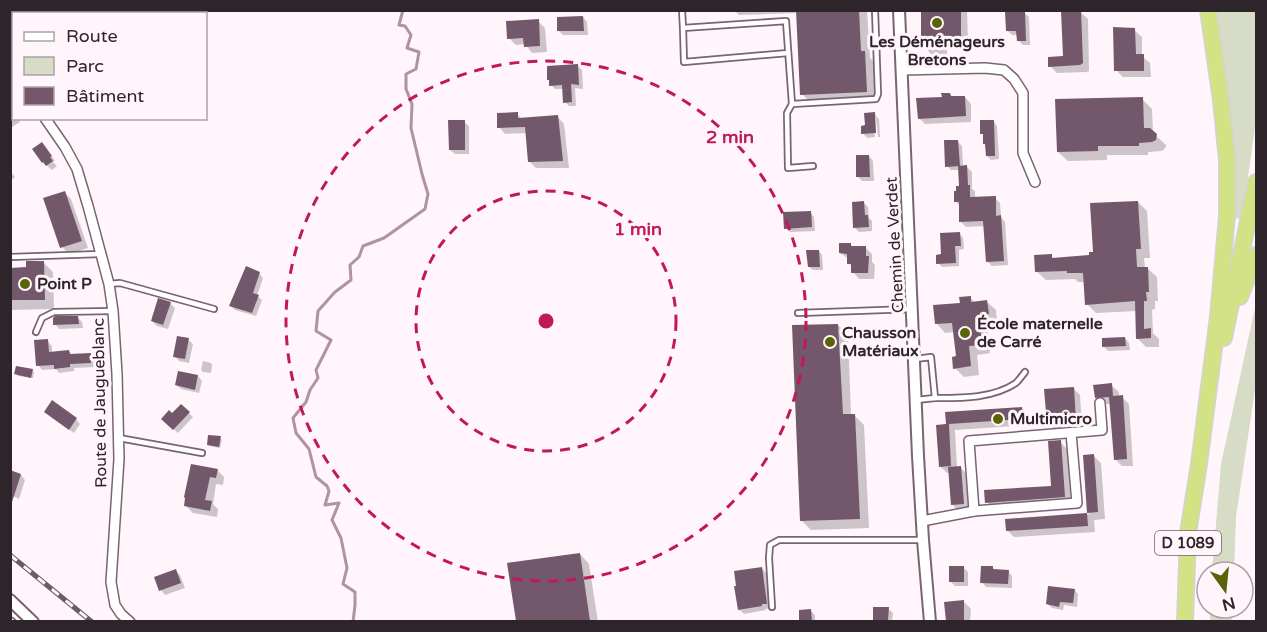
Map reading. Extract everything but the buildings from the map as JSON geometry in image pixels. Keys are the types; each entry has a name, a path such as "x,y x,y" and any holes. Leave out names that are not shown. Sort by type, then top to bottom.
{"highway":[{"path":"1199,464 1218,317 1227,216 1227,160 1208,10"},
{"name":"D 1089","path":"1185,621 1188,533 1199,464 1257,182"},
{"path":"1224,339 1257,255"}],"street":[{"name":"Chemin de Verdet","path":"899,10 922,521 930,621"},
{"path":"902,70 985,68 1004,70 1014,79 1023,93 1023,153 1035,182"},
{"name":"Route de Jaugueblanc","path":"46,120 77,169 109,284 113,311 119,438 111,582 115,605 130,621"},
{"path":"974,511 969,441 1102,430 1100,403"},
{"path":"922,521 974,511 1077,503 1071,432"},
{"path":"10,600 33,621"}],"lane":[{"path":"682,10 684,62 788,53"},
{"path":"792,104 876,99 878,94 875,10"},
{"path":"683,28 786,21 792,104 786,113 788,168 813,166"},
{"path":"10,257 101,254"},
{"path":"109,284 120,283 214,309"},
{"path":"798,313 912,309"},
{"path":"36,332 42,318 54,312 113,311"},
{"path":"915,359 931,357 935,398 933,398"},
{"path":"916,400 971,397 998,391 1016,382 1025,372"},
{"path":"119,438 202,453"},
{"path":"772,608 770,544 779,540 923,540"}],"green space":[{"path":"1213,11 1256,11 1256,121 1242,219 1234,218"},
{"path":"1256,305 1256,383 1236,517 1234,560 1213,560 1221,464"}],"waterway":[{"path":"353,622 355,592 343,584 347,568 341,538 332,520 339,503 325,505 329,491 327,486 316,477 309,449 296,433 293,418 306,402 318,378 316,370 331,340 316,331 318,311 335,292 351,280 350,265 359,257 363,246 384,238 425,209 428,194 411,128 412,104 406,89 406,74 416,69 419,52 407,48 411,35 405,26 399,25 403,10"}],"railway":[{"path":"10,555 92,622"}],"place":[{"name":"Les Déménageurs Bretons","path":"937,23"},
{"name":"Point P","path":"25,284"},
{"name":"École maternelle de Carré","path":"965,333"},
{"name":"Chausson Matériaux","path":"830,342"},
{"name":"Multimicro","path":"998,419"}]}
